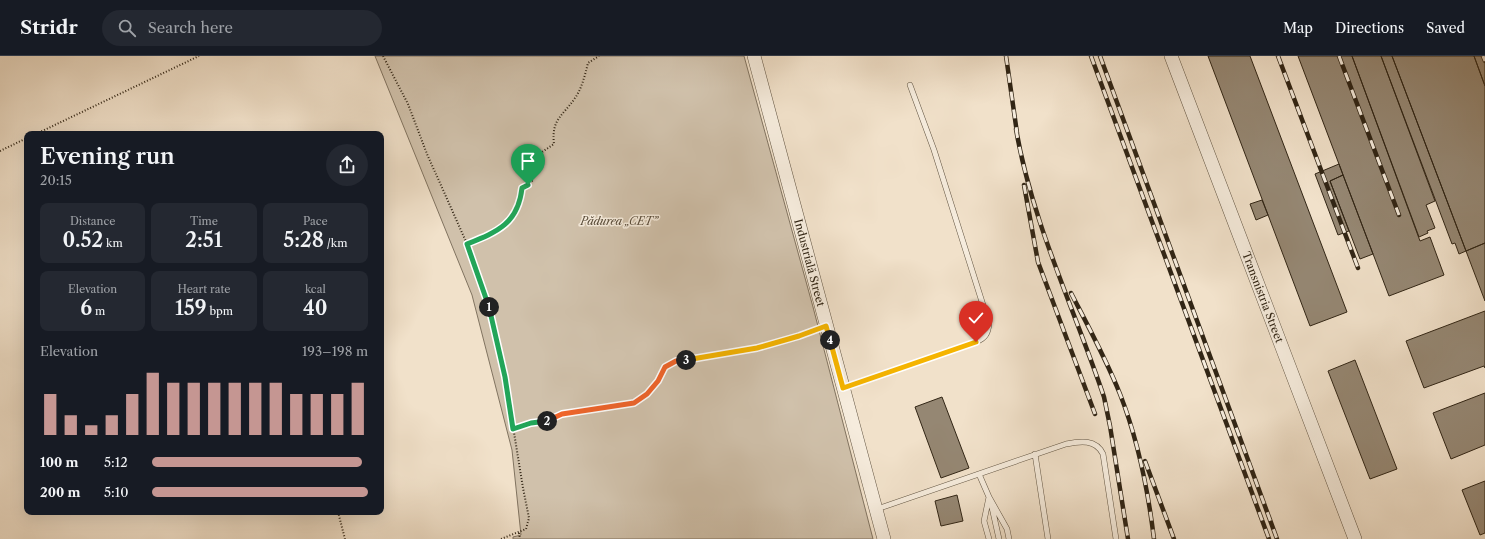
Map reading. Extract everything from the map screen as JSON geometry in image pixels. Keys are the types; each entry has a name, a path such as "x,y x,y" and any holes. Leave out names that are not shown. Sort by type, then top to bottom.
{"street":[{"name":"Industrială Street","path":"754,56 884,539"},
{"name":"Transnistria Street","path":"1170,56 1355,539"}],"lane":[{"path":"843,388 976,342 986,336 988,331 989,324 942,173 910,85"},
{"path":"876,509 1035,454 1076,442 1090,442 1101,449 1105,460 1116,539"},
{"path":"1035,454 1048,539"},
{"path":"979,474 989,497 1007,529 1009,539"},
{"path":"989,497 984,521 989,539"},
{"path":"989,497 999,539"}],"path":[{"path":"42,131 198,56"},
{"path":"384,56 408,104 427,154 467,244 489,307 505,377 529,518 526,529 501,539"},
{"path":"467,244 499,231 507,224 518,207 522,188 532,181 536,156 554,144 552,133 556,122 575,98 581,86 588,63 599,56"},
{"path":"0,151 24,139"},
{"path":"513,429 531,423 548,420 562,414 634,403 647,394 658,381 665,367 676,361 757,348 799,336 826,326"},
{"path":"339,515 345,539"},
{"path":"518,533 520,539"}],"green space":[{"name":"Pădurea „CET”","path":"375,56 744,56 813,307 873,539 513,539 513,537 521,535 512,450 472,295"}],"building":[{"path":"1208,56 1250,56 1347,312 1310,326"},
{"path":"1298,56 1352,56 1420,241 1430,237 1444,275 1389,296"},
{"path":"1352,56 1381,56 1435,201 1426,205 1435,228 1427,231 1428,233 1419,237"},
{"path":"1381,56 1392,56 1466,251 1459,254 1455,243 1452,244"},
{"path":"1392,56 1474,56 1485,86 1485,243 1466,251"},
{"path":"1474,56 1485,56 1485,86"},
{"path":"1339,164 1343,175 1330,181 1349,231 1338,235 1315,174"},
{"path":"1343,175 1373,254 1360,259 1330,181"},
{"path":"1262,200 1268,215 1256,220 1250,204"},
{"path":"1485,243 1485,301 1466,251"},
{"path":"1485,311 1485,368 1484,366 1424,388 1406,341"},
{"path":"1355,360 1397,469 1370,479 1328,371"},
{"path":"1485,393 1485,445 1451,459 1433,413"},
{"path":"942,397 969,468 941,478 915,407"},
{"path":"1485,481 1485,533 1480,535 1462,490"},
{"path":"957,495 963,521 941,526 935,501"}],"railway":[{"path":"1006,56 1017,133"},
{"path":"1091,56 1269,539"},
{"path":"1100,56 1277,539"},
{"path":"1278,56 1358,268"},
{"path":"1339,56 1399,215"},
{"path":"1483,56 1485,61"},
{"path":"1016,129 1032,198 1104,397 1128,539"},
{"path":"1024,185 1038,262 1095,414"},
{"path":"1071,293 1109,368 1126,411 1142,465 1154,539"},
{"path":"1145,461 1174,539"}],"route":[{"path":"528,185 522,188 518,207 507,224 499,231 467,244 489,307 505,377 513,429 531,423 548,420 562,414 619,404 634,403 647,394 658,381 665,367 676,361 697,359 737,350 757,348 799,336 826,326 843,388 976,342"}]}
